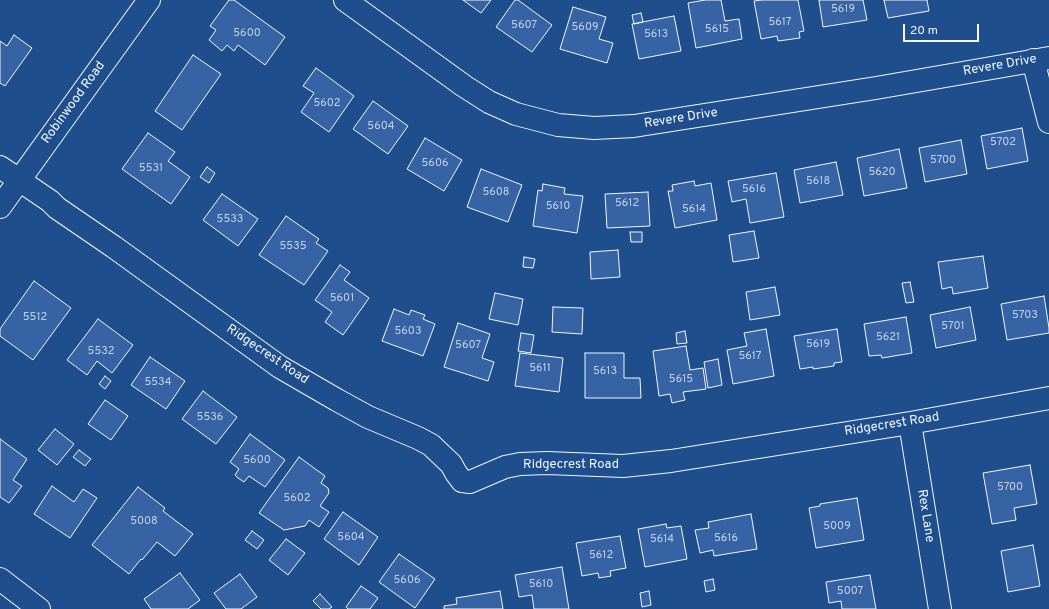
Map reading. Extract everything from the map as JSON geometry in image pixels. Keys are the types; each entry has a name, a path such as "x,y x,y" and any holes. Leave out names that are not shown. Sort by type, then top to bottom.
{"street":[{"name":"Robinwood Road","path":"0,207 149,0"},
{"name":"Revere Drive","path":"345,0 464,86 489,102 516,114 558,125 594,128 634,126 868,89 1041,59"},
{"path":"1041,59 1049,122"},
{"name":"Ridgecrest Road","path":"0,167 50,201 57,208 114,247 280,367 362,414 431,445 451,464 462,481 470,482 505,467 520,464 547,463 623,466 672,461 910,423 1049,398"},
{"name":"Rex Lane","path":"910,423 940,609"},
{"path":"0,579 39,609"}],"building":[{"path":"229,0 234,0 285,37 265,65 238,45 234,51 227,45 222,51 209,40 216,30 210,26"},
{"path":"463,0 491,0 481,13"},
{"path":"515,0 518,0 552,25 532,52 496,27"},
{"path":"705,0 721,0 725,21 739,19 742,39 696,48 688,3"},
{"path":"798,0 804,31 799,32 800,38 778,41 777,36 761,39 754,1"},
{"path":"819,0 863,0 867,20 823,27"},
{"path":"884,0 927,0 929,11 888,18"},
{"path":"573,7 606,17 599,39 613,43 607,63 560,49"},
{"path":"641,13 643,22 634,24 632,15"},
{"path":"674,16 681,51 639,59 632,24"},
{"path":"14,35 32,48 5,86 0,83 0,41 7,46"},
{"path":"193,55 221,74 182,130 155,111"},
{"path":"316,68 354,96 329,132 301,112 314,93 303,86"},
{"path":"373,101 408,126 388,154 353,129"},
{"path":"1022,128 1028,161 987,169 981,136"},
{"path":"148,133 175,152 168,161 190,177 171,204 122,169"},
{"path":"425,138 462,160 444,191 407,169"},
{"path":"961,140 967,174 925,182 919,148"},
{"path":"899,149 907,188 864,196 857,158"},
{"path":"836,162 843,195 800,203 794,170"},
{"path":"207,167 215,173 209,183 200,177"},
{"path":"481,169 522,185 508,222 467,207"},
{"path":"776,173 784,217 750,223 746,199 732,202 728,181"},
{"path":"694,181 695,186 711,183 717,220 675,228 668,191 673,191 672,185"},
{"path":"543,184 565,188 564,194 583,196 577,233 533,226 538,190 542,191"},
{"path":"648,192 650,226 607,228 605,194"},
{"path":"222,194 258,219 238,246 203,220"},
{"path":"286,216 319,239 316,243 328,251 304,285 259,255"},
{"path":"754,231 759,258 733,262 729,235"},
{"path":"630,232 642,232 642,242 631,242"},
{"path":"618,250 620,277 591,279 590,252"},
{"path":"983,256 988,288 953,294 952,287 942,289 938,262"},
{"path":"524,257 535,259 533,268 523,267"},
{"path":"340,265 350,272 344,280 369,298 343,335 325,322 332,312 315,300"},
{"path":"34,281 71,308 33,360 0,336 0,329"},
{"path":"910,282 914,302 906,303 902,283"},
{"path":"775,287 780,315 750,320 746,292"},
{"path":"495,293 523,299 518,325 489,319"},
{"path":"1044,296 1049,333 1007,340 1001,304"},
{"path":"553,307 583,308 582,334 552,332"},
{"path":"970,307 976,340 936,348 930,315"},
{"path":"394,309 409,315 411,310 425,315 423,319 435,324 423,356 382,341"},
{"path":"906,317 912,353 882,358 881,355 869,356 864,324"},
{"path":"98,319 133,345 112,373 97,361 87,375 67,360"},
{"path":"458,323 490,334 482,358 494,362 488,381 444,367"},
{"path":"766,329 774,376 733,384 727,350 747,346 744,333"},
{"path":"837,329 842,362 834,363 834,366 800,369 794,336"},
{"path":"685,331 687,343 677,344 676,333"},
{"path":"521,333 534,335 531,353 518,351"},
{"path":"686,346 690,370 703,368 706,389 683,392 685,400 672,403 670,394 659,396 653,351"},
{"path":"520,353 563,358 559,392 515,386"},
{"path":"585,353 624,353 624,378 640,378 641,398 585,398"},
{"path":"150,357 185,381 166,409 131,385"},
{"path":"718,359 722,385 708,388 704,362"},
{"path":"105,376 111,381 105,389 99,384"},
{"path":"203,391 237,417 216,444 182,419"},
{"path":"105,400 128,416 111,440 88,424"},
{"path":"55,429 74,444 57,465 38,450"},
{"path":"250,434 285,460 265,487 249,476 244,482 238,478 235,475 239,469 230,462"},
{"path":"0,439 27,459 13,480 22,486 9,503 0,497"},
{"path":"79,450 91,459 85,466 73,457"},
{"path":"299,457 325,476 321,483 328,488 329,493 320,506 329,512 319,527 309,520 305,526 284,530 259,513"},
{"path":"1030,465 1037,504 1014,508 1016,520 992,524 983,473"},
{"path":"52,486 74,502 83,489 97,498 70,538 34,514"},
{"path":"138,487 165,508 163,511 193,534 175,556 157,542 129,574 92,545"},
{"path":"857,498 864,540 816,548 809,508 820,506 820,504"},
{"path":"343,512 378,537 359,565 324,539"},
{"path":"751,514 757,549 714,556 713,550 700,553 695,530 709,528 708,522"},
{"path":"666,524 667,528 681,526 687,559 645,567 638,529"},
{"path":"252,531 264,540 257,549 245,540"},
{"path":"620,536 626,568 610,571 611,576 599,578 598,573 582,576 576,543"},
{"path":"286,539 305,553 288,575 269,560"},
{"path":"1033,545 1040,586 1008,592 1001,551"},
{"path":"399,554 435,579 415,608 379,582"},
{"path":"562,567 569,609 534,609 532,595 519,597 515,575"},
{"path":"180,573 200,600 188,609 151,609 144,599"},
{"path":"240,574 257,597 241,609 226,609 214,593"},
{"path":"870,575 876,609 842,609 841,601 829,603 826,582"},
{"path":"713,579 715,590 706,592 704,581"},
{"path":"361,586 378,598 370,609 348,609 346,607"},
{"path":"500,591 503,609 444,609 444,606 457,604 456,598"},
{"path":"649,591 651,605 642,607 640,593"},
{"path":"320,594 332,607 329,609 321,609 313,601"}]}
